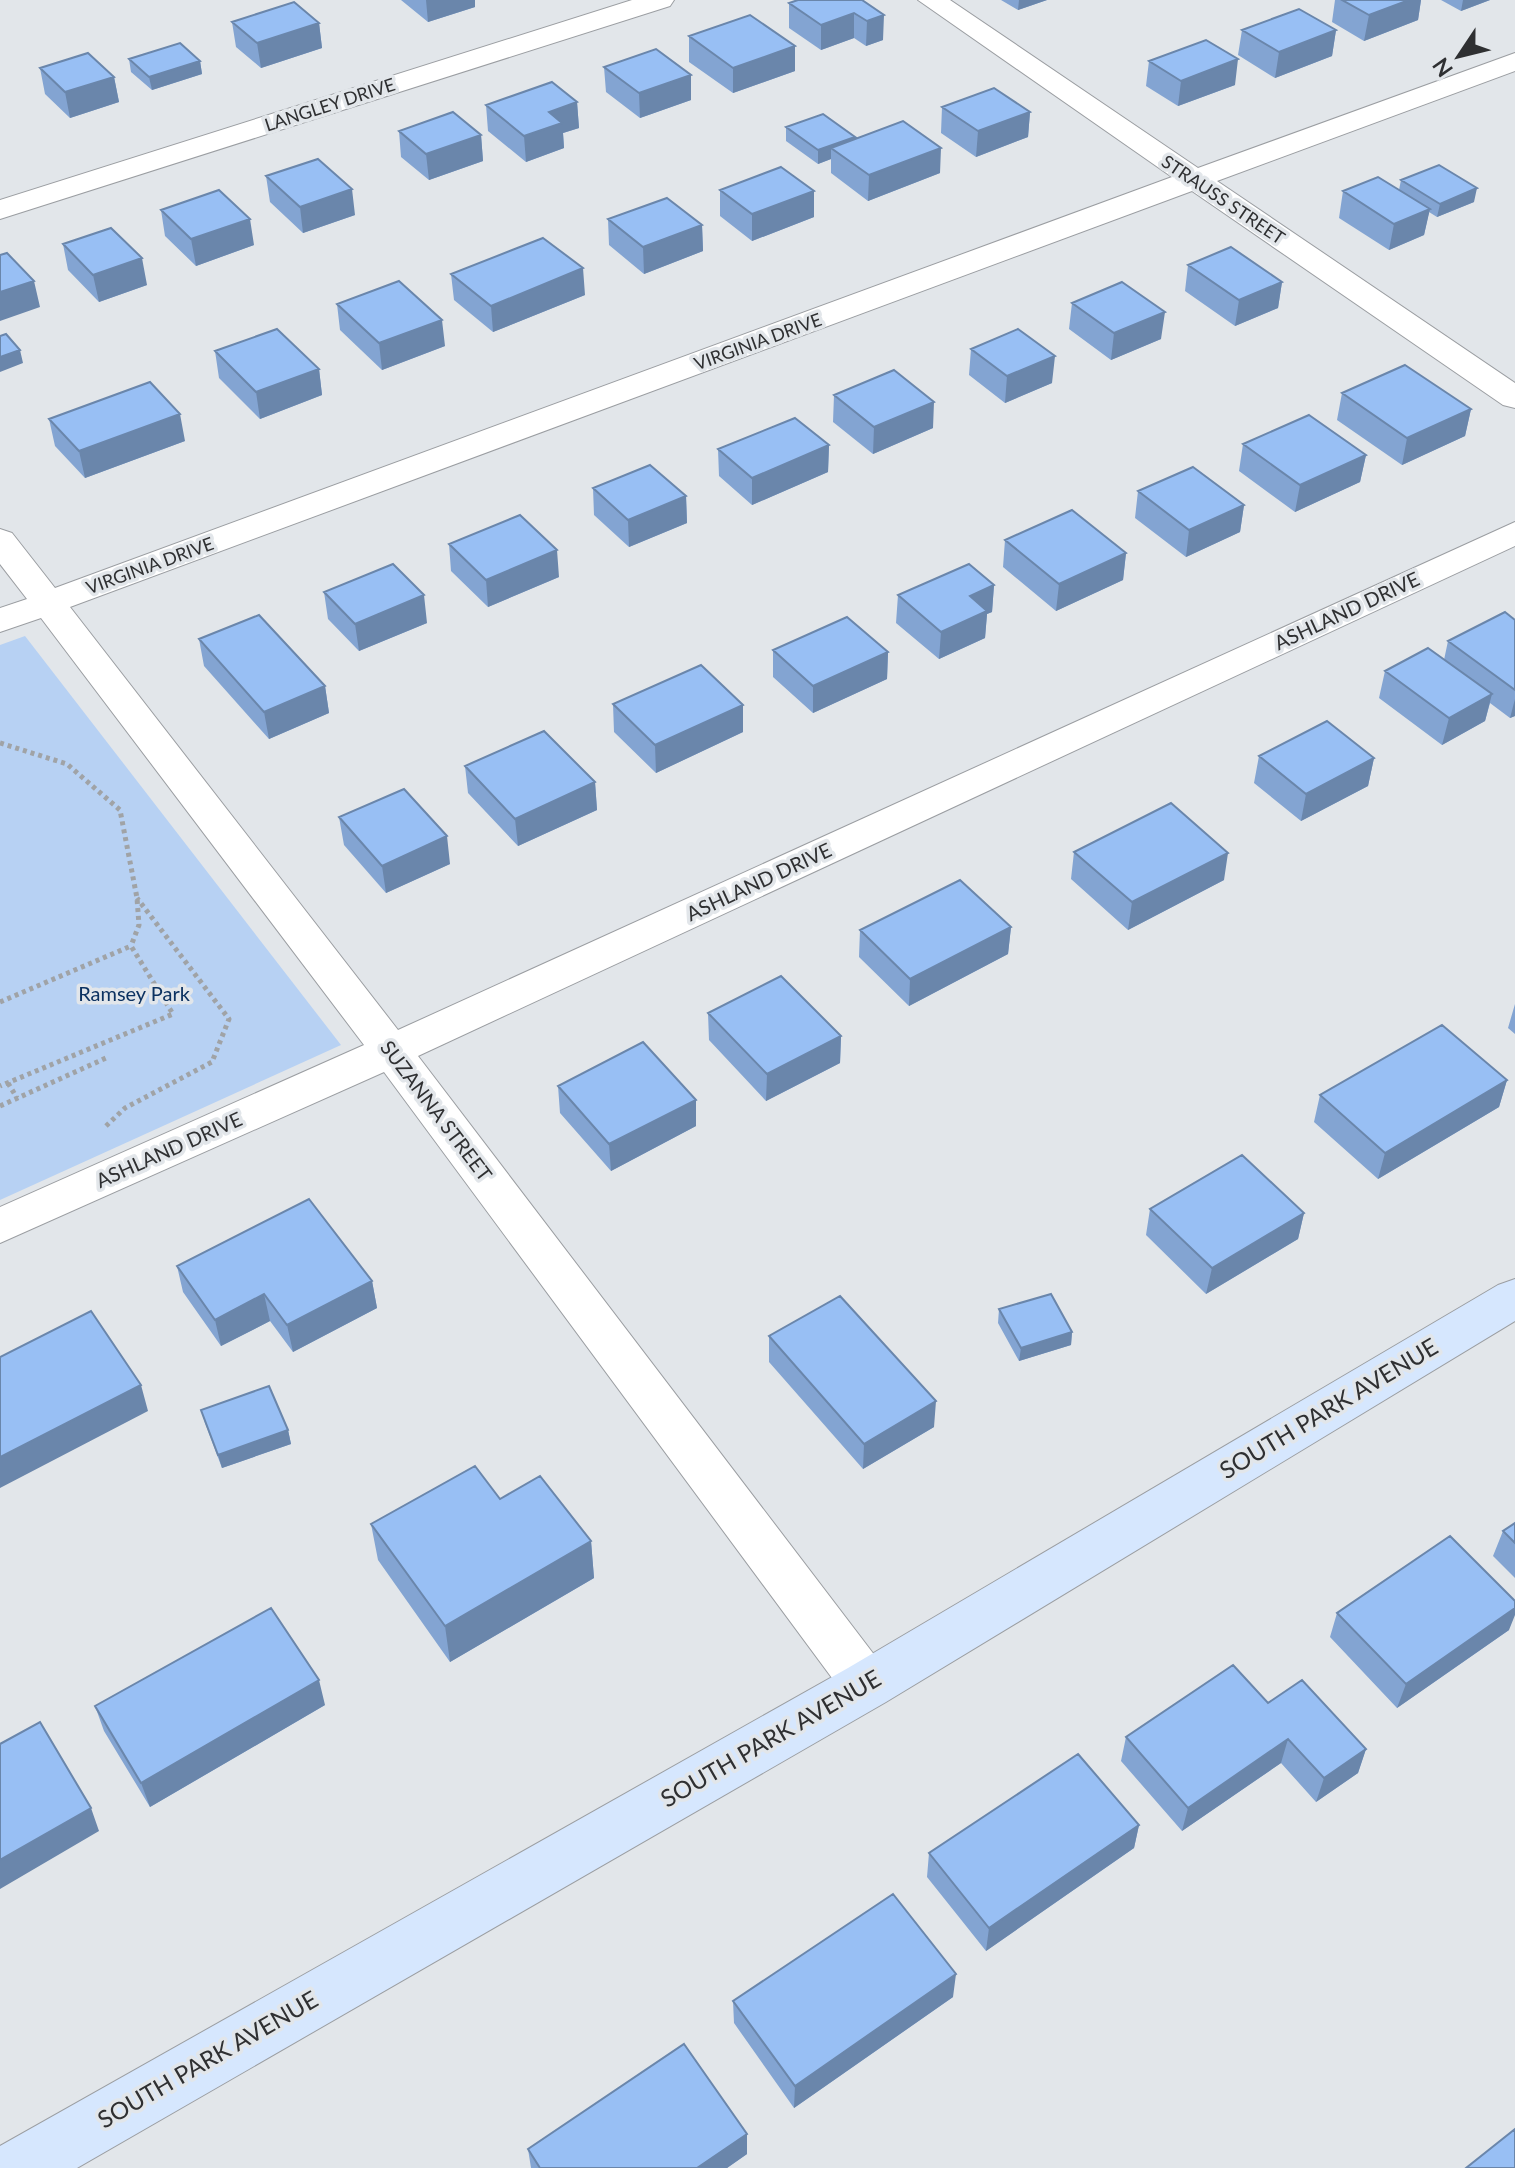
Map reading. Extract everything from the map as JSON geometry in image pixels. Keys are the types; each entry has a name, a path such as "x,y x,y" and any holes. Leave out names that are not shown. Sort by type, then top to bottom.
{"street":[{"name":"LANGLEY DRIVE","path":"0,210 660,0"},
{"name":"STRAUSS STREET","path":"932,0 1515,398"},
{"name":"VIRGINIA DRIVE","path":"0,621 1515,61"},
{"name":"ASHLAND DRIVE","path":"0,1226 391,1051 1515,533"},
{"name":"SUZANNA STREET","path":"0,540 391,1051 867,1685"},
{"name":"SOUTH PARK AVENUE","path":"20,2168 867,1685 1515,1298"}],"path":[{"path":"0,743 67,764 120,810 137,898 139,925 131,946 0,1002"},
{"path":"120,1172 97,1134 125,1108 212,1062 229,1019 137,898"},
{"path":"0,1086 173,1014 131,946"},
{"path":"0,1106 106,1058"},
{"path":"8,1083 17,1098"}],"green space":[{"name":"Ramsey Park","path":"25,636 341,1045 0,1200 0,645"}],"building":[{"path":"798,0 862,0 884,15 867,21 854,13 821,25 789,3"},
{"path":"1342,0 1409,0 1369,15"},
{"path":"294,2 319,23 257,43 232,22"},
{"path":"1299,9 1336,30 1279,52 1242,30"},
{"path":"750,15 795,46 733,68 689,36"},
{"path":"1206,40 1238,59 1181,81 1149,61"},
{"path":"180,43 200,61 149,77 129,59"},
{"path":"656,49 691,75 639,93 604,67"},
{"path":"88,53 114,77 65,92 40,68"},
{"path":"552,82 577,102 549,112 562,123 524,136 486,105"},
{"path":"994,88 1030,112 978,131 942,107"},
{"path":"453,112 481,135 426,154 399,131"},
{"path":"823,114 855,137 818,150 786,127"},
{"path":"903,121 941,148 869,175 831,148"},
{"path":"318,159 352,189 300,207 266,176"},
{"path":"1439,165 1477,188 1440,204 1401,180"},
{"path":"781,167 814,191 752,214 720,190"},
{"path":"1378,177 1430,209 1394,224 1343,191"},
{"path":"219,190 250,219 191,239 161,210"},
{"path":"667,198 702,225 643,247 608,219"},
{"path":"111,228 142,258 93,275 63,244"},
{"path":"543,238 583,268 491,306 451,274"},
{"path":"1231,247 1282,282 1239,300 1188,265"},
{"path":"7,253 34,281 0,292 0,255"},
{"path":"399,281 442,320 379,343 337,304"},
{"path":"1122,282 1165,312 1114,333 1072,303"},
{"path":"277,329 319,369 256,392 215,351"},
{"path":"1018,329 1055,356 1007,376 971,349"},
{"path":"6,334 20,350 0,357 0,336"},
{"path":"1405,365 1471,409 1407,438 1342,393"},
{"path":"894,370 934,402 874,427 834,395"},
{"path":"150,382 180,414 79,451 49,419"},
{"path":"1309,415 1366,455 1300,485 1243,444"},
{"path":"795,418 829,445 752,478 718,449"},
{"path":"650,465 686,496 628,520 593,488"},
{"path":"1193,467 1244,505 1189,530 1138,491"},
{"path":"1072,510 1126,553 1059,584 1005,540"},
{"path":"520,515 557,550 486,580 449,544"},
{"path":"393,564 424,595 355,624 324,592"},
{"path":"969,564 994,585 970,596 987,611 941,632 898,595"},
{"path":"1505,612 1515,620 1515,690 1448,641"},
{"path":"259,615 325,686 264,712 199,639"},
{"path":"847,617 888,652 813,686 773,650"},
{"path":"1428,648 1492,694 1449,718 1385,671"},
{"path":"701,665 743,705 655,745 613,704"},
{"path":"1327,721 1374,758 1306,794 1259,756"},
{"path":"544,731 595,782 515,819 465,766"},
{"path":"404,789 447,836 382,866 339,817"},
{"path":"1171,803 1228,853 1132,902 1074,852"},
{"path":"960,880 1011,927 910,979 860,930"},
{"path":"781,976 841,1036 767,1074 708,1013"},
{"path":"1442,1025 1507,1080 1385,1153 1320,1095"},
{"path":"643,1042 696,1100 609,1144 558,1086"},
{"path":"1242,1155 1304,1213 1212,1268 1150,1209"},
{"path":"309,1199 372,1281 287,1325 264,1294 215,1320 177,1266"},
{"path":"1051,1294 1072,1332 1021,1348 999,1309"},
{"path":"840,1296 936,1401 864,1444 769,1336"},
{"path":"91,1311 141,1385 0,1457 0,1357"},
{"path":"269,1386 288,1430 218,1455 201,1410"},
{"path":"475,1466 500,1499 540,1476 591,1541 445,1626 371,1524"},
{"path":"1515,1523 1515,1543 1503,1531"},
{"path":"1450,1536 1515,1601 1515,1608 1406,1684 1337,1613"},
{"path":"271,1608 319,1680 141,1783 95,1706"},
{"path":"1233,1665 1268,1703 1302,1680 1366,1749 1324,1778 1288,1739 1188,1808 1126,1737"},
{"path":"40,1722 91,1808 0,1860 0,1744"},
{"path":"1078,1754 1139,1825 989,1928 929,1853"},
{"path":"893,1894 956,1974 795,2086 733,2001"},
{"path":"684,2044 747,2134 697,2168 540,2168 528,2149"},
{"path":"1515,2129 1515,2168 1466,2168"}]}
